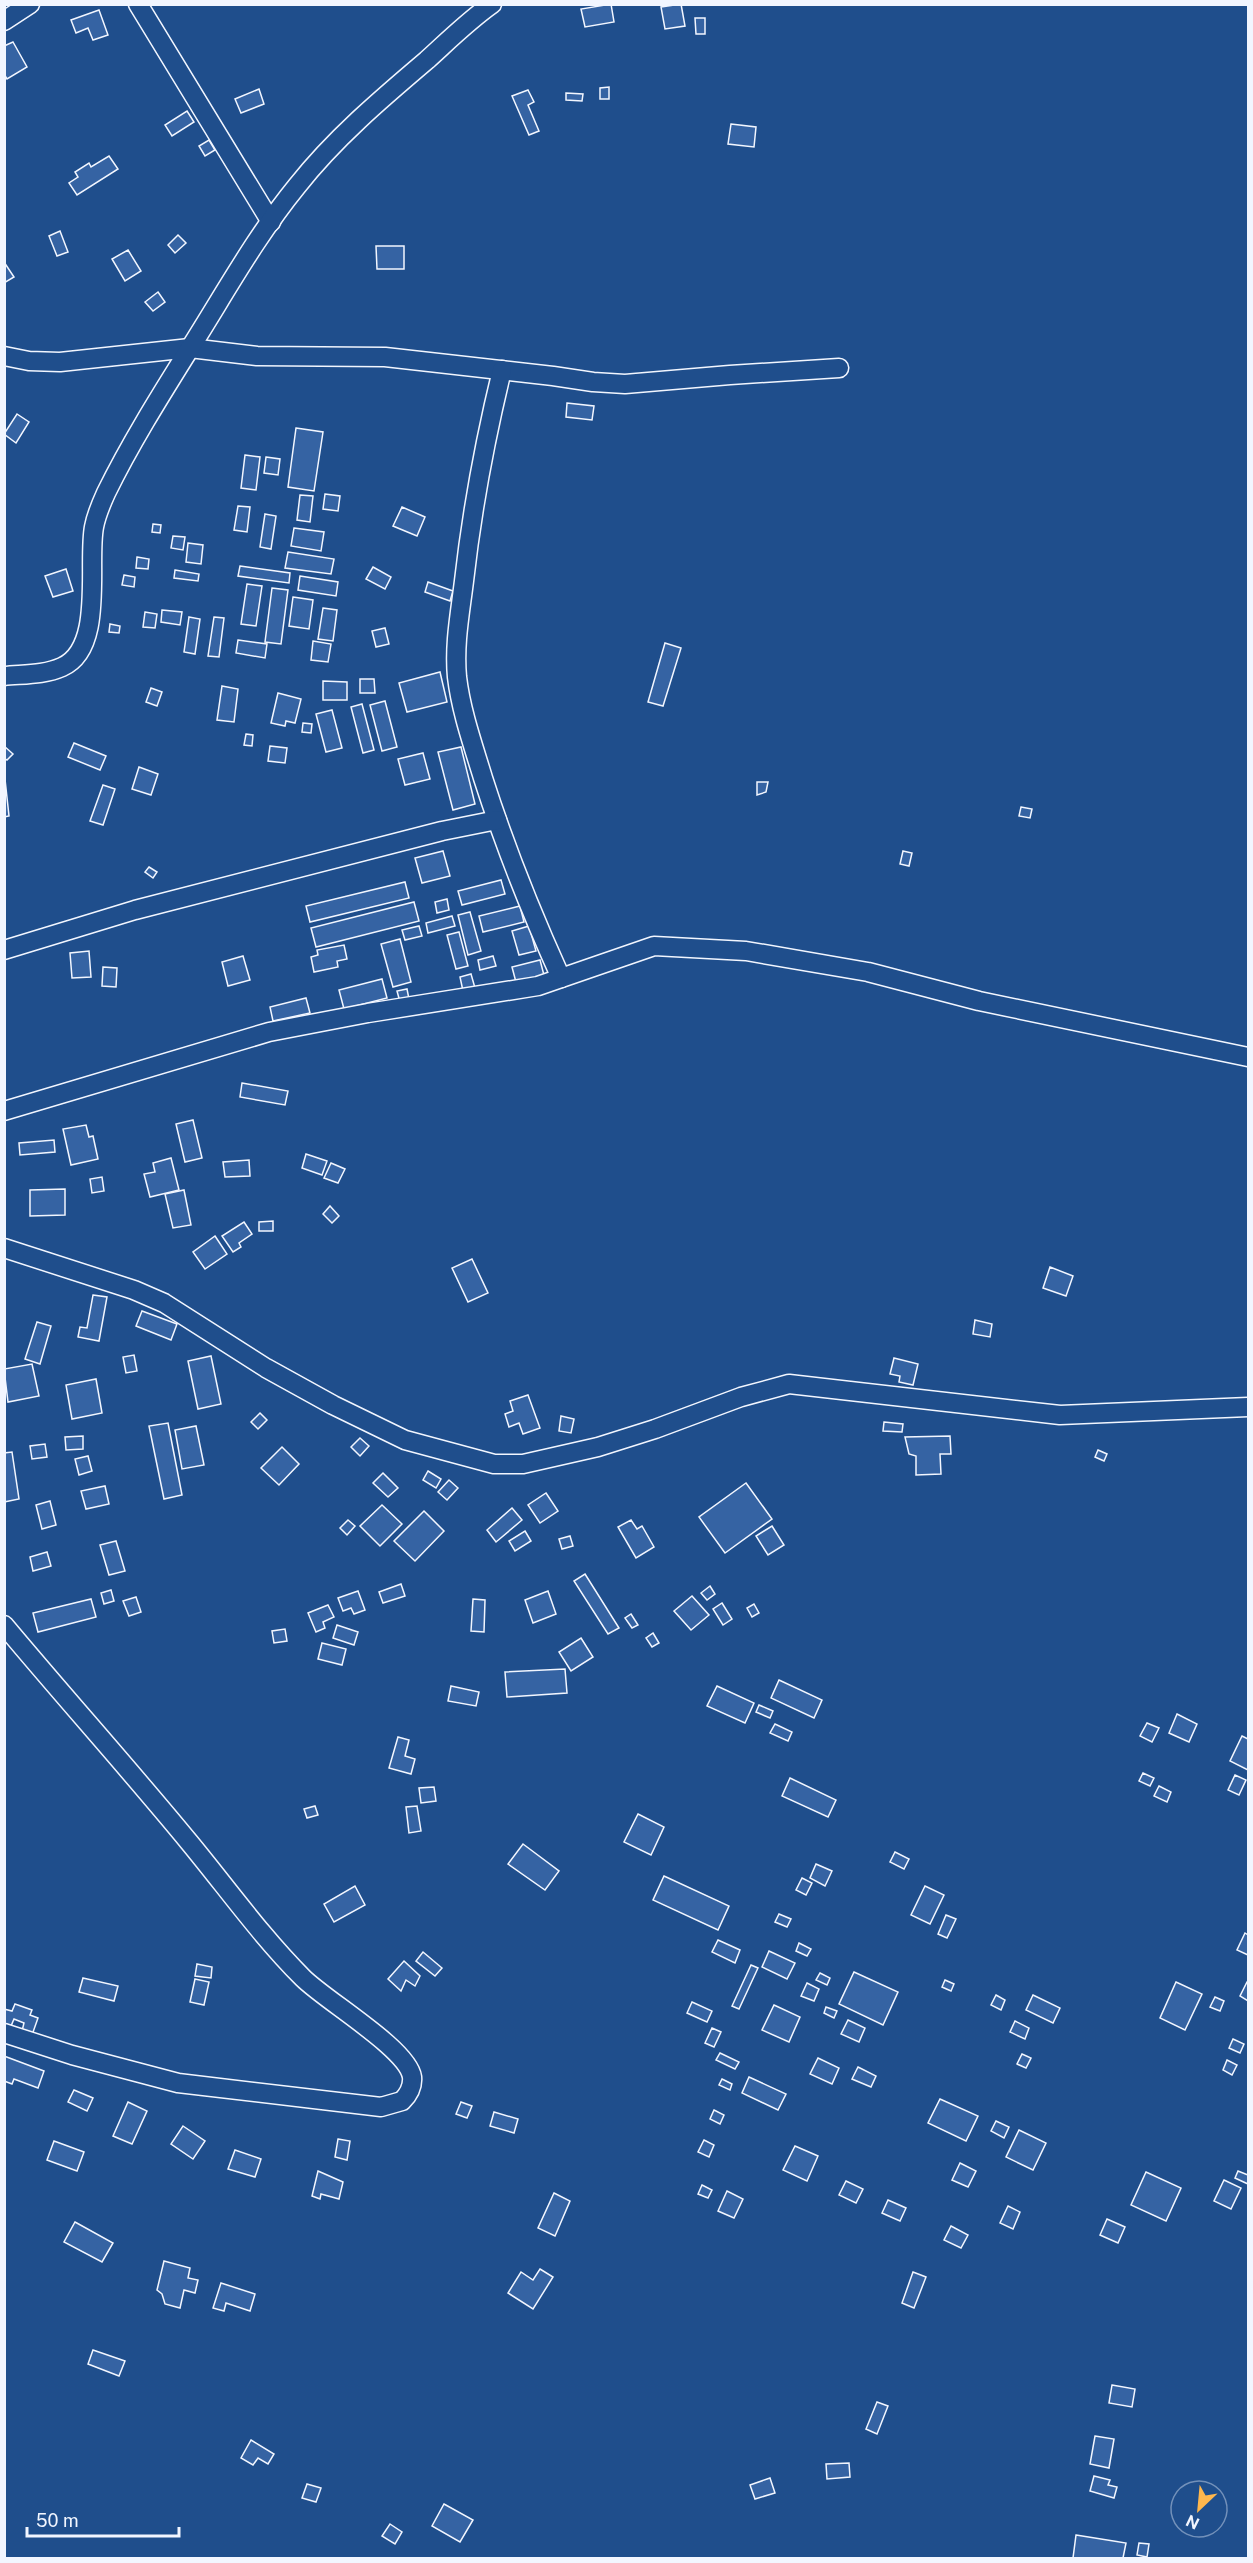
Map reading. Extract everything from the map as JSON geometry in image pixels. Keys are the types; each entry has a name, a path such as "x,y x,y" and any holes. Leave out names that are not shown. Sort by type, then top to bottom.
{"street":[{"path":"4,21 30,4"},
{"path":"138,4 271,222"},
{"path":"4,676 36,673 63,666 74,659 82,646 94,582 92,541 97,517 106,493 135,438 190,348 271,222 297,186 348,131 462,28 492,4"},
{"path":"4,356 29,361 60,362 190,348 257,356 386,357 625,384 839,369"},
{"path":"502,370 477,485 457,621 456,654 460,698 497,820 528,903 561,978"},
{"path":"4,950 135,910 442,831 497,820"},
{"path":"4,1111 269,1032 357,1015 538,986 654,946 746,951 868,972 979,1001 1248,1057"},
{"path":"4,1248 154,1299 189,1318 266,1368 333,1405 405,1440 494,1464 523,1464 598,1447 655,1429 741,1397 789,1384 1060,1415 1248,1407"},
{"path":"4,1625 190,1843 275,1949 326,1999 391,2046 409,2067 412,2085 402,2101 381,2107 199,2087 72,2055 4,2033"}],"building":[{"path":"611,4 614,22 585,27 581,9"},
{"path":"681,4 685,26 665,29 661,7"},
{"path":"99,10 108,35 93,40 88,28 76,33 71,20"},
{"path":"695,18 705,18 705,34 696,34"},
{"path":"13,42 27,67 7,79 4,74 4,46"},
{"path":"609,87 609,99 600,99 600,88"},
{"path":"259,89 264,104 241,113 235,99"},
{"path":"528,90 534,102 528,105 539,131 529,135 512,96"},
{"path":"566,93 583,94 582,101 566,100"},
{"path":"187,111 194,122 172,136 165,125"},
{"path":"731,124 756,127 754,147 728,144"},
{"path":"209,140 215,150 205,156 199,146"},
{"path":"109,156 118,169 77,195 69,183 78,177 75,172 89,163 91,167"},
{"path":"60,231 68,252 57,256 49,236"},
{"path":"178,235 186,243 175,253 168,245"},
{"path":"376,246 404,246 404,269 377,269"},
{"path":"128,250 141,271 125,281 112,259"},
{"path":"4,262 14,277 4,283"},
{"path":"158,292 165,302 153,311 145,302"},
{"path":"567,403 594,406 592,420 566,417"},
{"path":"17,414 29,422 16,443 4,434"},
{"path":"296,428 323,432 314,491 288,487"},
{"path":"245,455 260,457 256,490 241,488"},
{"path":"266,457 280,459 278,475 264,473"},
{"path":"325,494 340,496 338,511 323,509"},
{"path":"300,495 313,496 310,522 297,520"},
{"path":"238,506 250,507 247,532 234,530"},
{"path":"402,507 425,517 417,536 393,526"},
{"path":"265,514 276,516 271,549 260,547"},
{"path":"153,524 161,525 160,533 152,532"},
{"path":"294,528 324,532 321,551 291,546"},
{"path":"173,536 185,537 183,550 171,548"},
{"path":"188,543 203,545 201,564 186,562"},
{"path":"288,552 334,559 331,574 285,568"},
{"path":"137,557 149,559 148,569 136,568"},
{"path":"240,566 290,573 289,583 238,576"},
{"path":"373,567 391,577 385,589 366,579"},
{"path":"66,569 73,591 53,597 45,576"},
{"path":"175,570 199,574 198,581 174,578"},
{"path":"124,575 135,577 134,587 122,585"},
{"path":"300,576 338,582 336,596 298,590"},
{"path":"428,582 453,591 450,601 425,592"},
{"path":"247,584 262,586 256,626 241,624"},
{"path":"272,588 288,590 281,644 265,642"},
{"path":"293,597 313,600 309,629 289,626"},
{"path":"323,608 337,610 333,641 318,639"},
{"path":"162,610 182,612 180,625 161,622"},
{"path":"145,612 157,614 155,628 143,627"},
{"path":"189,617 200,619 195,654 184,652"},
{"path":"214,617 224,618 219,657 208,656"},
{"path":"110,624 120,626 119,633 109,632"},
{"path":"385,628 389,644 376,647 372,631"},
{"path":"238,640 267,644 265,658 236,653"},
{"path":"313,641 331,644 328,662 311,660"},
{"path":"665,643 681,648 663,706 648,702"},
{"path":"440,672 447,702 407,712 399,683"},
{"path":"360,679 374,679 375,693 360,693"},
{"path":"323,681 347,682 347,700 323,700"},
{"path":"222,686 238,689 234,722 217,720"},
{"path":"151,688 162,692 157,706 146,702"},
{"path":"278,693 301,699 295,723 286,721 285,726 271,723"},
{"path":"385,701 397,747 382,751 370,705"},
{"path":"362,704 374,750 363,753 351,707"},
{"path":"332,710 342,748 326,752 316,714"},
{"path":"303,723 312,724 311,733 302,732"},
{"path":"246,734 253,735 252,746 244,745"},
{"path":"74,743 106,756 100,770 68,757"},
{"path":"4,746 13,754 7,760 4,758"},
{"path":"270,746 287,748 285,763 268,761"},
{"path":"461,747 475,804 453,810 438,752"},
{"path":"423,753 430,779 405,785 398,759"},
{"path":"139,767 158,774 151,795 132,789"},
{"path":"4,770 9,816 4,817"},
{"path":"757,782 768,782 766,792 757,795"},
{"path":"103,785 115,789 103,825 90,821"},
{"path":"1021,807 1032,809 1030,818 1019,816"},
{"path":"443,851 450,876 422,883 415,858"},
{"path":"903,851 912,853 909,866 900,864"},
{"path":"149,867 157,872 153,878 145,872"},
{"path":"501,880 505,894 462,905 458,891"},
{"path":"405,882 409,898 310,922 306,906"},
{"path":"447,899 449,910 437,913 435,902"},
{"path":"414,902 419,921 316,947 311,928"},
{"path":"520,906 524,922 483,932 479,916"},
{"path":"470,912 481,951 468,955 458,915"},
{"path":"452,916 455,926 428,933 426,923"},
{"path":"419,926 422,936 405,940 402,930"},
{"path":"529,926 536,951 519,955 512,931"},
{"path":"459,932 468,966 456,969 447,935"},
{"path":"400,939 411,982 393,987 381,944"},
{"path":"344,945 347,959 337,961 338,967 314,972 311,957 318,955 317,950"},
{"path":"89,951 91,977 72,978 70,953"},
{"path":"243,956 250,980 228,986 222,962"},
{"path":"493,956 496,966 480,970 478,960"},
{"path":"540,960 545,979 517,986 512,967"},
{"path":"103,967 117,968 116,987 102,986"},
{"path":"471,974 475,988 463,991 460,977"},
{"path":"382,979 387,998 344,1009 339,990"},
{"path":"407,989 409,999 400,1002 397,991"},
{"path":"306,998 310,1013 273,1021 270,1007"},
{"path":"242,1083 288,1091 285,1105 240,1097"},
{"path":"193,1120 202,1158 185,1162 176,1124"},
{"path":"86,1125 89,1137 93,1136 98,1159 71,1165 63,1129"},
{"path":"54,1140 55,1152 20,1155 19,1143"},
{"path":"306,1154 327,1161 322,1175 302,1168"},
{"path":"171,1158 179,1190 150,1197 144,1174 155,1172 153,1163"},
{"path":"249,1160 250,1176 225,1177 223,1162"},
{"path":"331,1163 345,1169 338,1183 324,1178"},
{"path":"102,1177 104,1191 92,1193 90,1179"},
{"path":"65,1189 65,1215 30,1216 30,1190"},
{"path":"184,1190 191,1225 173,1228 165,1194"},
{"path":"330,1206 339,1216 332,1223 323,1214"},
{"path":"273,1221 273,1231 259,1231 259,1222"},
{"path":"244,1222 252,1234 239,1243 241,1247 233,1252 222,1236"},
{"path":"215,1236 227,1254 205,1269 193,1252"},
{"path":"472,1259 488,1293 468,1302 452,1268"},
{"path":"1050,1267 1073,1276 1066,1296 1043,1288"},
{"path":"93,1295 107,1297 99,1341 78,1337 80,1327 87,1328"},
{"path":"142,1311 177,1324 171,1340 136,1326"},
{"path":"975,1320 992,1324 990,1337 973,1334"},
{"path":"37,1322 51,1326 40,1364 25,1359"},
{"path":"134,1355 137,1371 126,1373 123,1357"},
{"path":"211,1356 221,1404 198,1409 188,1361"},
{"path":"894,1358 918,1364 913,1385 899,1382 900,1376 890,1374"},
{"path":"32,1364 39,1396 8,1402 4,1369"},
{"path":"96,1379 102,1413 72,1419 66,1385"},
{"path":"528,1395 540,1428 523,1434 519,1423 509,1427 505,1414 513,1411 510,1401"},
{"path":"260,1413 267,1420 258,1429 251,1422"},
{"path":"561,1416 574,1419 571,1433 559,1431"},
{"path":"884,1422 903,1424 902,1432 883,1431"},
{"path":"168,1423 182,1495 164,1499 149,1426"},
{"path":"196,1426 204,1465 182,1469 175,1430"},
{"path":"83,1436 83,1449 66,1450 65,1437"},
{"path":"950,1436 951,1454 940,1454 941,1474 916,1475 916,1456 909,1454 905,1437"},
{"path":"360,1438 369,1446 360,1456 351,1447"},
{"path":"45,1444 47,1457 32,1459 30,1446"},
{"path":"282,1447 299,1464 279,1485 261,1468"},
{"path":"1098,1450 1107,1454 1104,1461 1095,1457"},
{"path":"12,1452 19,1499 4,1502 4,1453"},
{"path":"88,1456 92,1471 79,1475 75,1459"},
{"path":"428,1471 441,1479 436,1488 423,1480"},
{"path":"383,1473 398,1488 388,1497 373,1483"},
{"path":"449,1480 458,1488 447,1500 438,1492"},
{"path":"746,1483 772,1519 725,1553 699,1517"},
{"path":"105,1486 109,1504 86,1509 81,1491"},
{"path":"546,1493 558,1511 540,1523 528,1505"},
{"path":"50,1501 56,1525 42,1529 36,1505"},
{"path":"382,1505 402,1524 380,1546 360,1526"},
{"path":"512,1508 522,1520 496,1542 487,1530"},
{"path":"424,1511 444,1531 415,1561 394,1541"},
{"path":"348,1520 355,1526 347,1535 340,1528"},
{"path":"631,1520 637,1529 642,1526 654,1547 636,1558 618,1527"},
{"path":"772,1526 784,1545 768,1555 756,1536"},
{"path":"525,1531 531,1541 515,1551 509,1541"},
{"path":"570,1536 573,1546 562,1549 559,1539"},
{"path":"116,1541 125,1571 109,1575 100,1545"},
{"path":"47,1552 51,1566 33,1571 30,1557"},
{"path":"585,1574 619,1628 608,1634 574,1581"},
{"path":"401,1584 405,1596 383,1603 379,1592"},
{"path":"710,1586 715,1594 707,1600 701,1593"},
{"path":"111,1590 114,1601 104,1604 101,1593"},
{"path":"358,1591 365,1610 354,1614 351,1608 343,1611 338,1598"},
{"path":"548,1591 556,1614 533,1623 525,1600"},
{"path":"692,1596 709,1615 691,1630 674,1611"},
{"path":"136,1597 141,1612 129,1616 123,1601"},
{"path":"91,1599 96,1617 38,1632 33,1613"},
{"path":"473,1599 485,1600 484,1632 471,1631"},
{"path":"722,1603 732,1619 723,1625 713,1609"},
{"path":"754,1604 759,1613 752,1617 747,1608"},
{"path":"328,1605 334,1617 323,1622 325,1628 316,1632 308,1613"},
{"path":"631,1614 638,1625 632,1628 625,1618"},
{"path":"337,1625 358,1632 354,1645 333,1638"},
{"path":"285,1629 287,1641 274,1643 272,1631"},
{"path":"653,1633 659,1643 652,1647 646,1638"},
{"path":"581,1638 593,1657 571,1671 559,1652"},
{"path":"322,1643 346,1649 342,1665 318,1659"},
{"path":"565,1669 567,1693 507,1697 505,1672"},
{"path":"779,1680 822,1700 814,1718 771,1698"},
{"path":"451,1686 479,1692 476,1706 448,1701"},
{"path":"717,1686 754,1703 745,1723 707,1706"},
{"path":"759,1705 773,1711 770,1718 756,1712"},
{"path":"1177,1714 1197,1724 1189,1742 1169,1733"},
{"path":"1147,1723 1159,1728 1152,1742 1140,1736"},
{"path":"775,1724 792,1732 788,1741 770,1733"},
{"path":"1242,1736 1248,1739 1248,1770 1230,1761"},
{"path":"398,1737 409,1740 405,1756 415,1759 411,1774 389,1768"},
{"path":"1143,1773 1154,1778 1150,1786 1139,1781"},
{"path":"1235,1775 1246,1780 1239,1795 1228,1790"},
{"path":"790,1778 836,1800 828,1817 782,1796"},
{"path":"1159,1786 1171,1792 1167,1802 1154,1796"},
{"path":"434,1787 436,1801 421,1803 419,1788"},
{"path":"315,1806 318,1815 307,1818 304,1809"},
{"path":"417,1806 421,1831 409,1833 406,1807"},
{"path":"638,1814 664,1827 651,1855 624,1842"},
{"path":"523,1844 559,1871 545,1890 508,1864"},
{"path":"895,1852 909,1859 904,1869 890,1862"},
{"path":"816,1864 832,1871 825,1886 810,1878"},
{"path":"664,1876 729,1906 718,1930 653,1900"},
{"path":"802,1878 812,1883 806,1895 796,1890"},
{"path":"355,1886 365,1905 334,1922 324,1904"},
{"path":"925,1886 944,1895 930,1924 911,1915"},
{"path":"779,1914 791,1919 787,1927 775,1922"},
{"path":"946,1915 956,1919 947,1938 938,1934"},
{"path":"1245,1933 1248,1935 1248,1955 1237,1950"},
{"path":"718,1940 740,1950 735,1963 712,1952"},
{"path":"799,1943 811,1949 807,1956 796,1951"},
{"path":"769,1951 795,1963 787,1979 762,1967"},
{"path":"423,1952 442,1968 435,1976 416,1961"},
{"path":"404,1961 420,1976 415,1986 406,1980 401,1991 388,1979"},
{"path":"197,1964 212,1967 211,1978 195,1976"},
{"path":"751,1965 758,1968 739,2009 732,2006"},
{"path":"854,1972 898,1992 883,2025 839,2004"},
{"path":"820,1973 830,1978 827,1985 816,1980"},
{"path":"83,1978 118,1986 114,2001 79,1992"},
{"path":"195,1979 209,1982 204,2005 190,2002"},
{"path":"945,1980 954,1984 951,1991 942,1987"},
{"path":"1176,1982 1202,1994 1185,2030 1160,2018"},
{"path":"1248,1982 1248,2001 1240,1996"},
{"path":"807,1983 819,1989 814,2001 801,1996"},
{"path":"996,1995 1005,2000 1001,2010 991,2005"},
{"path":"1033,1995 1060,2008 1053,2023 1026,2010"},
{"path":"1215,1997 1224,2001 1220,2011 1210,2007"},
{"path":"692,2002 712,2011 707,2022 687,2013"},
{"path":"15,2004 32,2010 30,2015 38,2018 32,2035 22,2031 24,2023 14,2019 11,2026 4,2024 4,2009 12,2011"},
{"path":"774,2005 800,2017 789,2042 762,2030"},
{"path":"826,2007 837,2011 834,2018 824,2013"},
{"path":"848,2020 865,2028 859,2042 841,2034"},
{"path":"1015,2021 1029,2028 1025,2039 1010,2032"},
{"path":"712,2028 721,2032 714,2047 705,2043"},
{"path":"1233,2039 1244,2044 1240,2053 1229,2048"},
{"path":"720,2053 739,2062 735,2069 716,2060"},
{"path":"1022,2054 1031,2058 1026,2068 1017,2064"},
{"path":"4,2056 44,2071 38,2088 14,2079 12,2084 4,2081"},
{"path":"818,2058 839,2068 832,2084 810,2074"},
{"path":"1227,2060 1237,2065 1232,2075 1223,2070"},
{"path":"858,2067 876,2076 871,2087 852,2079"},
{"path":"749,2077 786,2094 778,2110 742,2093"},
{"path":"722,2079 732,2084 730,2090 719,2085"},
{"path":"74,2090 93,2098 87,2111 68,2102"},
{"path":"940,2099 978,2116 966,2141 928,2123"},
{"path":"128,2102 147,2111 132,2144 113,2136"},
{"path":"461,2102 472,2106 467,2118 456,2114"},
{"path":"714,2110 724,2115 720,2124 710,2119"},
{"path":"494,2112 518,2119 514,2133 490,2126"},
{"path":"996,2121 1009,2127 1004,2138 991,2131"},
{"path":"183,2126 205,2141 193,2159 171,2144"},
{"path":"1019,2130 1046,2143 1033,2170 1006,2157"},
{"path":"338,2139 350,2141 347,2160 335,2157"},
{"path":"704,2140 714,2145 709,2157 698,2152"},
{"path":"54,2141 84,2152 77,2171 47,2160"},
{"path":"795,2146 818,2156 807,2181 783,2170"},
{"path":"235,2150 261,2159 255,2177 228,2169"},
{"path":"960,2163 976,2171 968,2187 952,2180"},
{"path":"318,2171 343,2182 339,2199 321,2194 320,2199 312,2196"},
{"path":"1238,2171 1248,2175 1248,2184 1235,2178"},
{"path":"1146,2172 1181,2188 1166,2221 1131,2205"},
{"path":"1224,2180 1241,2188 1231,2209 1214,2201"},
{"path":"846,2181 863,2189 856,2203 839,2195"},
{"path":"702,2185 712,2190 708,2198 698,2194"},
{"path":"727,2191 743,2199 734,2218 718,2211"},
{"path":"554,2193 570,2201 555,2236 538,2228"},
{"path":"888,2200 906,2208 900,2221 882,2213"},
{"path":"1008,2206 1020,2212 1013,2229 1000,2223"},
{"path":"1107,2219 1125,2227 1118,2243 1100,2235"},
{"path":"75,2222 113,2243 102,2262 64,2242"},
{"path":"951,2226 968,2235 961,2248 944,2240"},
{"path":"164,2261 190,2268 188,2278 198,2280 195,2293 184,2290 180,2308 165,2304 162,2294 157,2290"},
{"path":"540,2269 553,2277 533,2309 508,2293 521,2272 533,2280"},
{"path":"913,2272 926,2277 914,2308 902,2303"},
{"path":"221,2283 255,2294 250,2311 226,2303 224,2311 213,2308"},
{"path":"93,2350 125,2361 119,2376 88,2364"},
{"path":"1112,2385 1135,2389 1132,2407 1109,2403"},
{"path":"877,2402 888,2406 877,2434 866,2429"},
{"path":"1095,2436 1114,2439 1109,2468 1090,2464"},
{"path":"251,2440 274,2454 268,2464 258,2458 253,2465 241,2458"},
{"path":"849,2463 850,2477 827,2479 826,2464"},
{"path":"1094,2476 1110,2480 1108,2485 1117,2487 1114,2498 1090,2491"},
{"path":"770,2478 775,2493 755,2499 750,2485"},
{"path":"307,2484 321,2488 316,2502 302,2498"},
{"path":"444,2504 473,2520 460,2542 432,2526"},
{"path":"390,2524 402,2532 395,2544 382,2536"},
{"path":"1076,2535 1126,2543 1123,2558 1073,2558"},
{"path":"1139,2543 1149,2544 1147,2557 1137,2555"}]}
